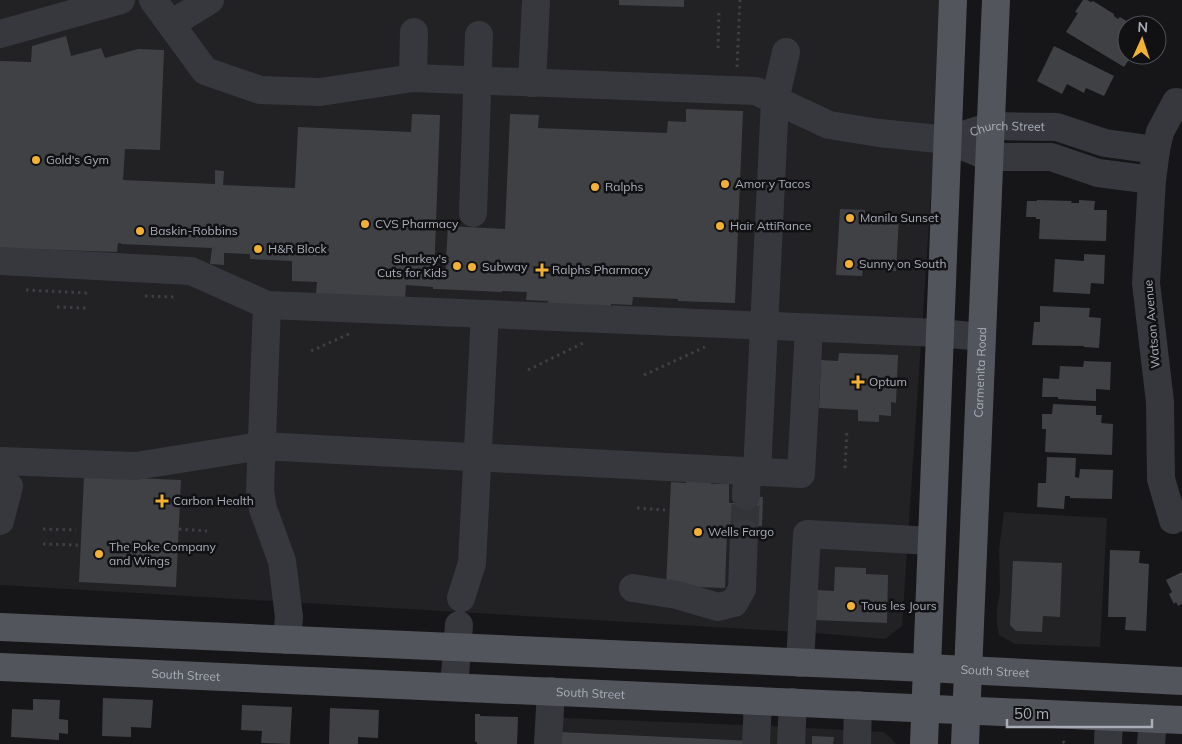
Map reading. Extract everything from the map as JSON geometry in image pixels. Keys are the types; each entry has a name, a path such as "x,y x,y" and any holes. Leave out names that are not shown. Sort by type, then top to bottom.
{"main road":[{"path":"924,744 953,0"},
{"name":"Carmenita Road","path":"965,744 996,0"},
{"name":"South Street","path":"0,627 287,640 458,636 800,663 1182,681"},
{"name":"South Street","path":"0,667 1109,717 1152,732 1182,720"}],"street":[{"path":"0,34 122,0"},
{"path":"153,0 205,71 260,90 320,92 413,78 756,91 829,125 879,133 948,140"},
{"path":"171,24 210,0"},
{"path":"532,83 536,0"},
{"path":"413,78 414,32"},
{"path":"473,213 479,35"},
{"path":"750,480 764,326 775,100 786,52"},
{"name":"Watson Avenue","path":"1173,520 1161,479 1160,402 1146,282 1152,180 1156,150 1160,132 1176,102"},
{"name":"Church Street","path":"948,140 990,126 1056,127 1105,143 1156,150"},
{"name":"Church Street","path":"948,140 990,157 1051,157 1098,173 1152,180"},
{"path":"0,261 190,271 268,305 940,333 982,337"},
{"path":"268,305 260,491 263,509 282,561 289,617 287,640"},
{"path":"462,598 472,564 485,314"},
{"path":"0,521 9,486 0,469 136,466 261,446 478,457 750,480 801,474 809,328"},
{"path":"633,588 677,595 718,607 734,603 742,589 744,533"},
{"path":"800,663 807,534 932,541"},
{"path":"454,687 458,636"},
{"path":"548,744 551,691"},
{"path":"756,744 758,701"},
{"path":"791,744 793,702"},
{"path":"856,744 858,705"},
{"path":"1108,744 1109,717"}],"path":[{"path":"737,90 740,0"},
{"path":"718,48 719,10"},
{"path":"214,260 215,244"},
{"path":"26,290 87,293"},
{"path":"145,296 176,297"},
{"path":"57,306 86,308"},
{"path":"311,351 354,332"},
{"path":"528,370 587,341"},
{"path":"644,375 706,346"},
{"path":"845,468 847,429"},
{"path":"637,508 664,510"},
{"path":"43,529 76,530"},
{"path":"179,529 207,530"},
{"path":"42,544 80,545"}],"shaded area":[{"path":"0,0 944,0 902,626 885,639 815,633 0,585"},
{"path":"1004,512 1107,518 1100,647 1015,644 999,635 997,609 1000,592 999,550"},
{"path":"540,717 883,732 896,744 538,744"}],"building":[{"path":"619,0 684,0 684,7 619,5"},
{"path":"1083,0 1087,0 1093,1 1114,14 1117,18 1117,63 1066,32 1078,13 1075,12"},
{"path":"66,36 71,56 101,48 105,58 138,49 164,50 160,150 125,149 123,180 215,184 215,170 224,171 223,185 295,188 298,127 411,132 412,114 440,115 434,277 445,277 448,226 505,229 510,114 539,115 538,128 667,133 668,121 686,122 686,109 743,111 735,303 633,297 632,305 611,304 611,307 548,304 548,301 526,300 527,292 433,289 433,287 406,285 405,298 316,294 317,282 292,281 292,261 250,259 250,254 224,253 224,265 210,264 212,248 118,243 117,252 0,248 0,61 31,62 32,46"},
{"path":"1054,46 1114,76 1104,96 1086,88 1084,93 1067,84 1062,94 1037,81"},
{"path":"1079,200 1095,201 1094,210 1107,210 1106,241 1039,239 1040,219 1026,217 1027,201 1072,201 1071,203 1079,203"},
{"path":"840,209 865,210 865,216 899,217 896,271 863,270 862,276 836,275"},
{"path":"1084,254 1105,255 1104,284 1091,283 1090,294 1053,292 1055,259 1084,261"},
{"path":"1040,306 1090,308 1089,317 1101,318 1099,348 1032,345 1034,322 1040,322"},
{"name":"Optum","path":"839,353 898,355 896,403 891,402 891,416 879,415 879,422 858,421 858,410 819,408 821,360 838,361"},
{"path":"1084,361 1111,362 1110,390 1096,389 1096,401 1042,397 1043,378 1059,379 1060,366 1083,367"},
{"path":"1053,404 1096,406 1096,415 1102,415 1101,423 1113,424 1112,455 1045,452 1046,429 1042,429 1042,414 1052,414"},
{"path":"1047,457 1076,458 1075,477 1079,478 1080,469 1113,470 1112,499 1070,498 1070,496 1065,496 1064,509 1037,507 1038,483 1046,483"},
{"path":"84,476 181,480 176,587 79,582"},
{"name":"Wells Fargo","path":"686,476 711,477 711,484 729,484 729,503 743,503 743,496 763,497 762,526 746,526 744,533 727,532 725,588 666,586 671,482 686,483"},
{"path":"1110,550 1140,551 1139,563 1149,564 1146,631 1125,630 1126,617 1108,617"},
{"path":"1013,561 1062,563 1060,617 1043,616 1042,632 1016,631 1010,625"},
{"name":"Tous les Jours","path":"835,567 866,568 866,574 888,575 887,623 814,620 815,590 834,591"},
{"path":"1182,572 1182,604 1178,606 1176,602 1174,604 1169,594 1172,592 1166,580"},
{"path":"103,698 153,700 151,728 131,727 131,737 102,736"},
{"path":"33,699 60,700 59,719 68,720 68,734 59,733 59,740 11,737 12,709 33,710"},
{"path":"242,705 292,707 290,744 261,743 262,731 241,730"},
{"path":"330,708 379,710 378,738 358,737 358,744 329,744"},
{"path":"475,714 480,714 480,716 518,717 517,744 477,744 475,742"},
{"path":"560,732 752,741 751,744 559,744"},
{"path":"812,736 834,737 833,744 812,744"}],"tunnel":[{"path":"744,533 746,496"}],"place":[{"name":"Gold's Gym","path":"36,160"},
{"name":"Amor y Tacos","path":"725,184"},
{"name":"Ralphs","path":"595,187"},
{"name":"Manila Sunset","path":"850,218"},
{"name":"CVS Pharmacy","path":"365,224"},
{"name":"Hair AttiRance","path":"720,226"},
{"name":"Baskin-Robbins","path":"140,231"},
{"name":"H&R Block","path":"258,249"},
{"name":"Sunny on South","path":"849,264"},
{"name":"Sharkey's Cuts for Kids","path":"457,266"},
{"name":"Subway","path":"472,267"},
{"name":"Ralphs Pharmacy","path":"542,270"},
{"name":"Optum","path":"858,382"},
{"name":"Carbon Health","path":"162,501"},
{"name":"Wells Fargo","path":"698,532"},
{"name":"The Poke Company and Wings","path":"99,554"},
{"name":"Tous les Jours","path":"851,606"}]}
